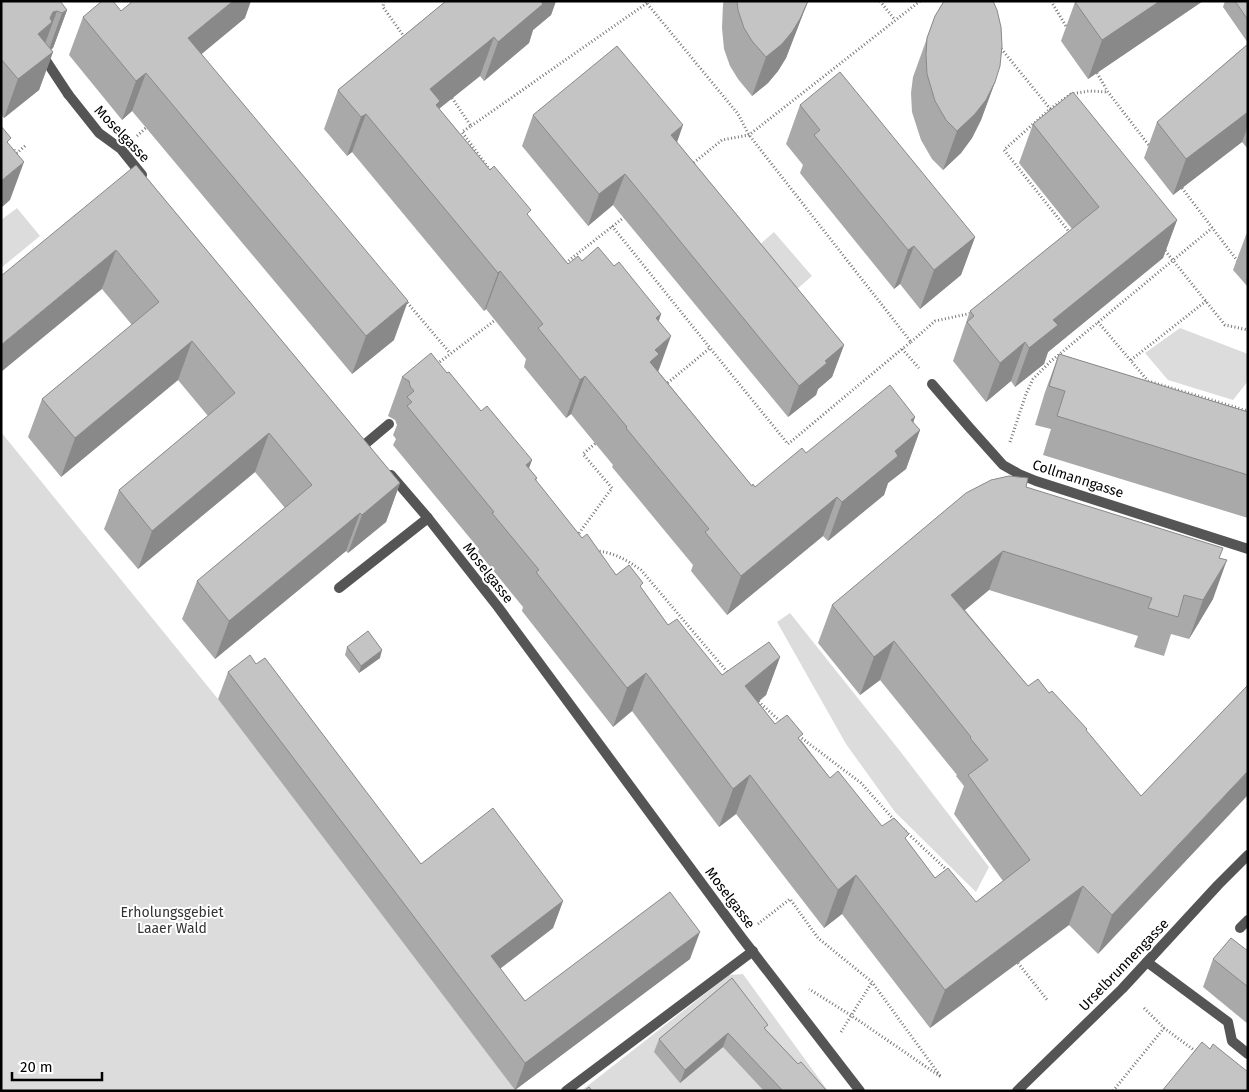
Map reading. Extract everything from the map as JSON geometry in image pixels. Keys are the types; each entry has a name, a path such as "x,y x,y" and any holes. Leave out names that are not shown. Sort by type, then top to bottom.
{"street":[{"name":"Moselgasse","path":"43,56 68,94 99,132 121,149 146,180"},
{"name":"Collmanngasse","path":"932,384 1003,465 1019,474 1248,548"},
{"path":"365,445 389,424"},
{"name":"Moselgasse","path":"384,467 428,518 498,607 752,951 860,1091"},
{"path":"339,588 428,518"},
{"name":"Urselbrunnengasse","path":"1018,1091 1122,989 1248,855"},
{"path":"566,1091 752,951"},
{"path":"1147,962 1228,1022 1232,1041 1248,1054"}],"path":[{"path":"384,1 383,7 410,45"},
{"path":"880,1 896,20"},
{"path":"691,165 722,140 749,135 920,1"},
{"path":"1051,1 1071,34"},
{"path":"495,177 462,132 646,2 738,114 749,135 912,342"},
{"path":"994,40 1056,116"},
{"path":"1097,73 1108,92 1153,150"},
{"path":"1075,240 1004,150 1050,109 1071,94 1089,91 1108,92"},
{"path":"452,98 471,126"},
{"path":"121,149 155,120"},
{"path":"11,148 16,153 26,145"},
{"path":"1182,188 1240,264"},
{"path":"562,265 628,214"},
{"path":"612,226 788,444 935,321 973,313"},
{"path":"1003,465 1026,394 1033,379 1050,362 1212,228"},
{"path":"1161,245 1226,325 1248,330"},
{"path":"405,300 450,353"},
{"path":"1131,360 1206,300"},
{"path":"436,365 499,317"},
{"path":"1098,322 1148,381 1248,411"},
{"path":"665,386 710,348"},
{"path":"902,349 932,384"},
{"path":"574,540 612,488 583,454 598,442"},
{"path":"590,551 615,555 641,570 735,680"},
{"path":"756,699 784,724"},
{"path":"792,730 861,783 896,822"},
{"path":"904,829 953,876"},
{"path":"764,920 790,899 818,938 872,982 941,1077 852,1016 804,986"},
{"path":"1018,963 1048,1001"},
{"path":"840,1032 872,982"},
{"path":"1144,1008 1164,1028 1204,1058"},
{"path":"1113,1091 1164,1028"}],"green space":[{"path":"17,208 40,236 1,268 1,220"},
{"path":"774,232 812,276 788,297 750,253"},
{"path":"1180,328 1248,354 1248,381 1233,400 1168,380 1145,353"},
{"name":"Erholungsgebiet Laaer Wald","path":"1,432 218,699 516,1091 1,1091"},
{"path":"790,613 989,867 976,892 895,812 846,744 777,622"},
{"path":"743,974 828,1091 581,1091 729,975"}],"building":[{"path":"1,1 60,1 67,10 62,13 53,12 50,18 52,22 38,34 53,52 18,79 1,59"},
{"path":"102,1 113,1 121,11 133,1 233,1 188,38 408,301 366,336 146,73 136,81 83,17"},
{"path":"446,1 540,1 543,4 498,42 494,37 430,89 440,101 436,105 490,170 494,166 531,210 527,214 568,264 578,256 582,261 598,247 614,266 619,262 661,314 656,318 671,336 655,350 659,354 650,362 752,486 753,484 755,487 802,448 806,453 890,385 915,417 911,420 920,430 895,451 898,456 842,502 837,497 741,576 705,532 709,529 627,427 585,376 580,380 538,328 543,324 500,271 498,273 366,114 361,117 338,90"},
{"path":"737,1 808,1 792,32 782,44 766,57 744,28"},
{"path":"944,1 993,1 1001,27 1000,66 995,82 986,100 975,114 957,131 946,120 935,101 927,74 927,38 935,16"},
{"path":"1076,1 1160,1 1102,40"},
{"path":"1235,1 1248,1 1248,20"},
{"path":"1248,44 1248,112 1186,159 1157,122"},
{"path":"617,46 683,125 671,135 844,345 825,361 827,363 799,386 625,174 599,194 533,115"},
{"path":"840,72 975,237 934,270 914,246 908,250 814,135 820,130 800,105"},
{"path":"1073,92 1177,220 1053,320 1058,325 1029,348 1025,342 1000,363 967,322 974,316 970,311 1099,207 1033,124"},
{"path":"1,126 11,138 7,142 24,162 1,181"},
{"path":"136,165 400,483 362,515 360,513 229,621 197,581 312,485 269,433 152,531 119,490 235,393 192,341 75,438 42,399 159,302 116,250 1,345 1,276"},
{"path":"431,353 481,411 487,406 532,460 526,465 582,538 587,534 616,575 629,565 643,583 640,586 668,625 677,619 722,675 769,642 780,657 745,686 775,724 787,715 803,734 798,738 830,778 838,771 882,826 894,818 909,834 905,838 935,878 948,868 976,902 1030,860 968,775 988,760 894,641 874,657 832,605 966,493 991,480 1009,476 1028,478 1026,487 1223,548 1219,558 1227,560 1203,600 1184,595 1178,617 1148,608 1152,598 1003,551 951,595 1028,686 1038,679 1049,693 1052,691 1087,729 1141,796 1248,685 1248,771 1112,915 1083,886 945,990 856,875 838,890 750,775 733,789 646,673 627,688 536,572 539,570 492,513 494,512 407,406 412,402 407,397 414,391 409,381 402,377"},
{"path":"1059,354 1248,412 1248,475 1057,416 1065,391 1049,386"},
{"path":"368,631 382,650 361,666 347,647"},
{"path":"250,655 256,664 265,658 421,864 493,808 563,901 491,956 525,1001 670,892 700,932 525,1063 228,672"},
{"path":"1231,938 1248,951 1248,987 1213,959"},
{"path":"732,978 768,1025 764,1028 798,1064 801,1062 827,1091 783,1091 728,1033 685,1070 659,1039"},
{"path":"1202,1042 1210,1049 1213,1044 1248,1072 1247,1091 1162,1091"},
{"path":"589,1087 592,1091 584,1091"}]}
